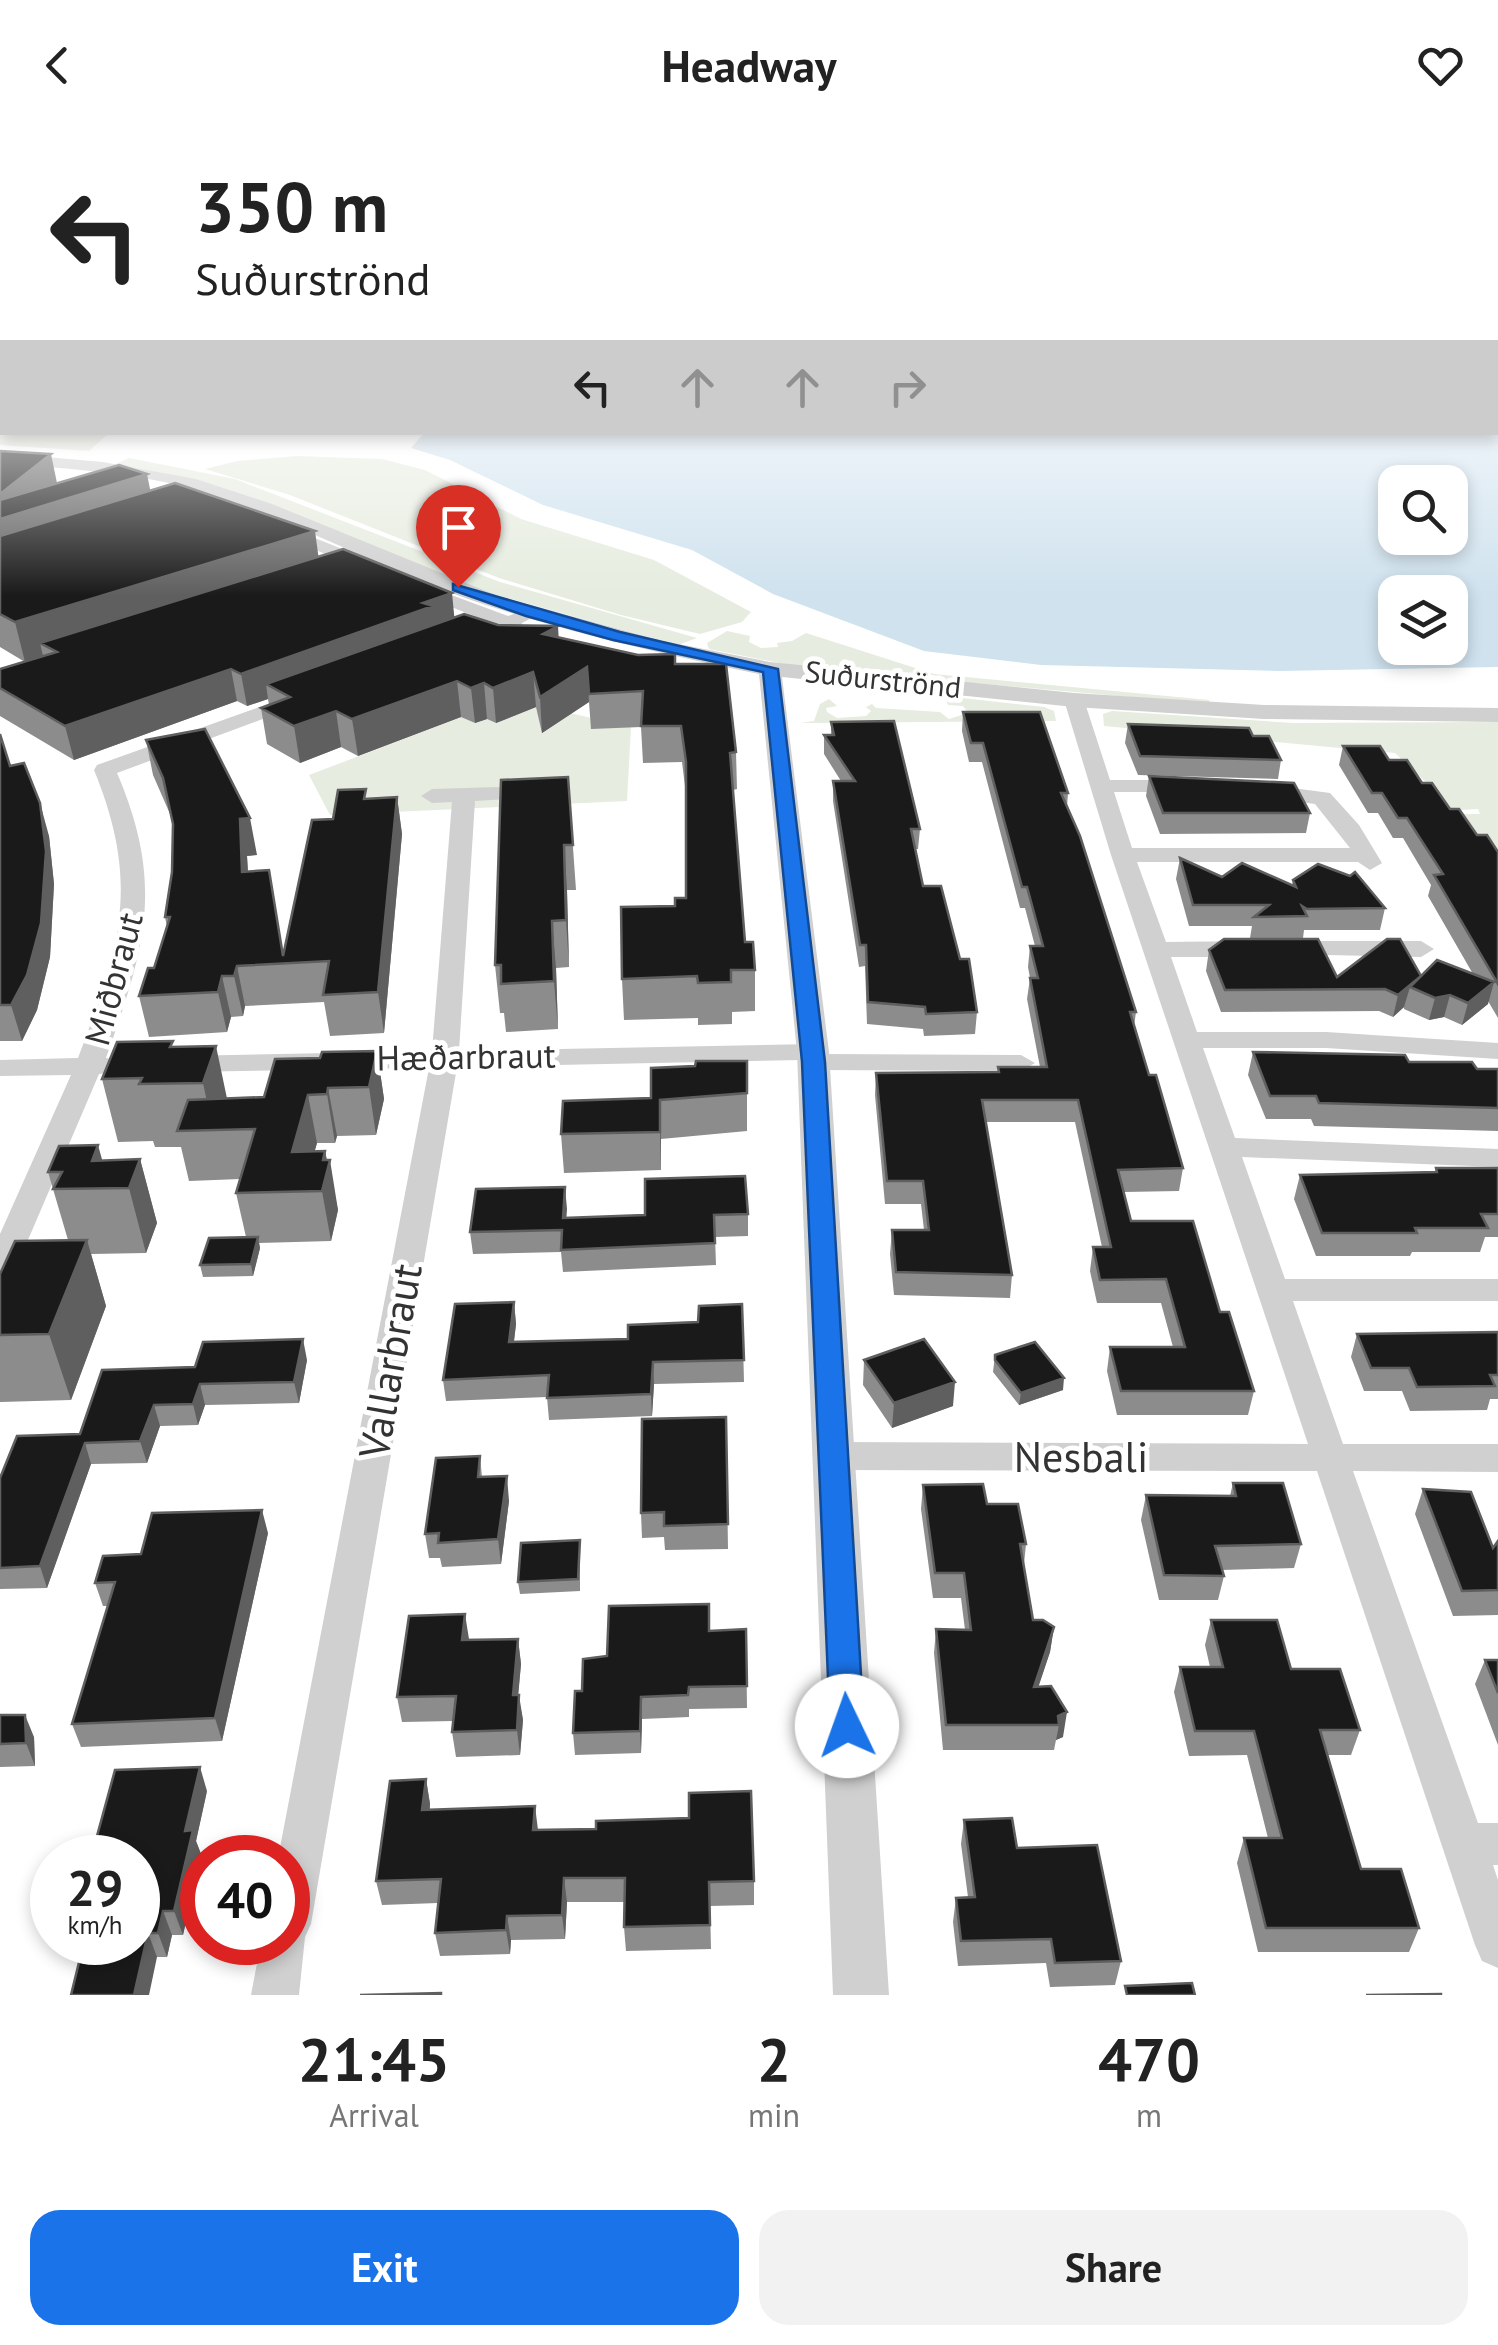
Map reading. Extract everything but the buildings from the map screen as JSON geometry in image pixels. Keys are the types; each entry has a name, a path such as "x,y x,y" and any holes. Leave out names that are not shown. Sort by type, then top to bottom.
{"street":[{"name":"Suðurströnd","path":"0,458 103,467 195,497 265,508 532,613 660,647 770,669 1074,700 1264,712 1498,714"},
{"path":"0,471 30,460"},
{"path":"195,497 217,502 509,624 548,636"},
{"path":"326,576 364,564"},
{"path":"445,647 532,613"},
{"path":"770,669 813,1057 861,1995"},
{"name":"Miðbraut","path":"0,1268 90,1066 128,952 136,897 124,814 105,770 322,691"},
{"path":"1074,700 1330,1457 1481,1844 1498,1945"},
{"path":"1101,786 1210,787"},
{"path":"1124,855 1368,859 1350,830 1322,798 1246,790"},
{"name":"Vallarbraut","path":"304,1835 445,1057 448,796 499,794"},
{"path":"1158,950 1421,948"},
{"path":"1189,1040 1326,1040 1498,1051"},
{"name":"Hæðarbraut","path":"0,1068 445,1057 813,1057 1020,1062"},
{"path":"1225,1147 1498,1158"},
{"path":"1273,1290 1498,1290"},
{"name":"Nesbali","path":"833,1456 1498,1458"},
{"path":"274,1995 280,1965"}],"shaded area":[{"path":"0,435 107,435 89,451 0,445"},
{"path":"297,456 382,459 425,470 521,519 654,560 751,612 742,622 700,634 621,615 499,578 290,495 205,469 237,461"},
{"path":"129,458 235,479 500,582 697,638 678,645 485,592 198,481 116,464"},
{"path":"727,631 750,636 749,642 761,648 778,647 777,643 806,633 934,674 1209,700 1209,704 805,668 709,649 707,643"},
{"path":"944,696 1044,707 1054,711 1056,721 800,723 814,721 820,704 829,699 837,706 826,708 827,712 837,718 866,716 871,711 866,707 872,704 876,708 940,712 949,719 968,713 963,706 948,705"},
{"path":"513,700 631,727 627,801 330,815 309,775 462,717 475,723 487,719 496,723"},
{"path":"1112,711 1293,723 1498,722 1498,856 1454,814 1480,814 1478,809 1441,811 1431,787 1395,753 1104,726 1103,714"}],"water":[{"path":"422,435 1498,435 1498,667 1278,671 1041,665 924,651 773,594 692,550 543,505 450,460 411,448"}],"route":[{"path":"458,587 532,613 618,636 770,669 814,1062 847,1726"}]}
